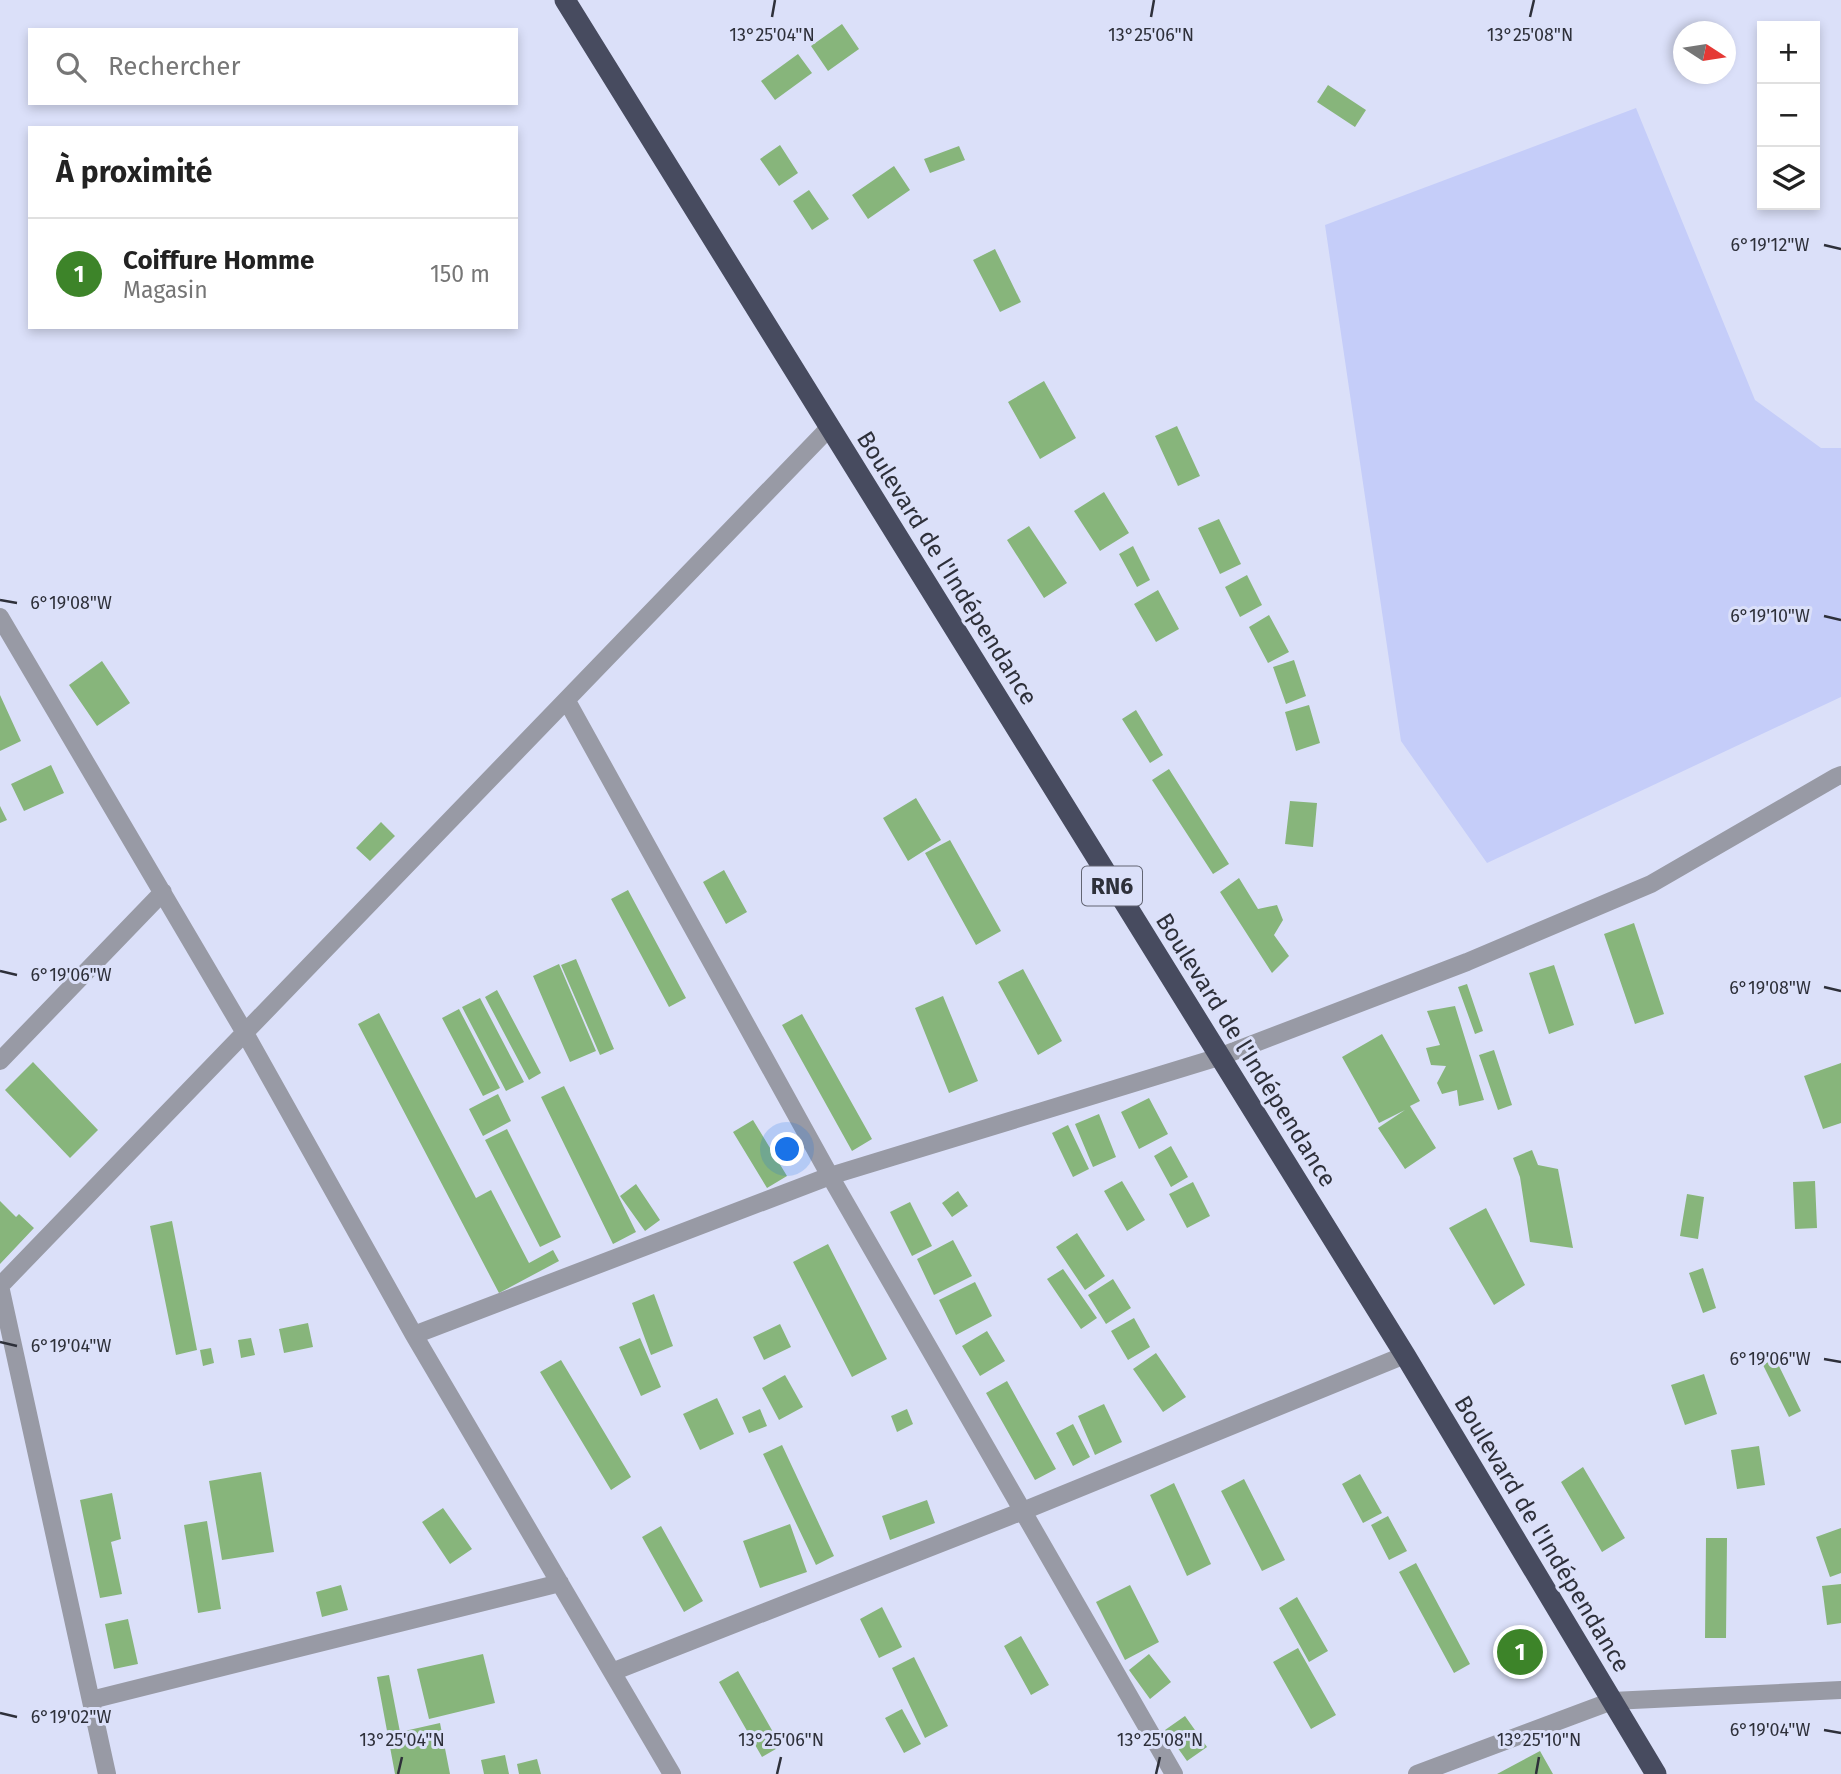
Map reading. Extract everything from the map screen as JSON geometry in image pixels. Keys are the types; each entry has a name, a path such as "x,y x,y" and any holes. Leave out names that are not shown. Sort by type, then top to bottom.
{"highway":[{"name":"Boulevard de l'Indépendance","path":"565,0 1405,1355 1656,1774"}],"street":[{"path":"107,1774 0,1286 829,428"},
{"path":"0,617 245,1033 414,1335 673,1774"},
{"path":"567,701 830,1176 1174,1774"},
{"path":"414,1335 830,1176 1219,1057 1467,962 1651,884 1841,775"},
{"path":"0,1062 163,892"},
{"path":"612,1672 1023,1511 1405,1355"},
{"path":"91,1700 560,1583"},
{"path":"1417,1774 1612,1700 1841,1690"}],"shaded area":[{"path":"1636,108 1755,400 1821,448 1841,448 1841,697 1487,863 1401,741 1325,225"}],"building":[{"path":"842,24 859,49 828,71 811,46"},
{"path":"798,54 812,73 775,100 761,81"},
{"path":"1328,85 1366,110 1355,127 1317,102"},
{"path":"780,145 798,173 779,186 760,159"},
{"path":"959,146 965,160 930,173 924,159"},
{"path":"894,166 910,190 868,219 852,195"},
{"path":"809,190 829,219 812,230 793,201"},
{"path":"995,249 1021,302 1000,312 973,260"},
{"path":"1044,381 1076,438 1040,459 1008,402"},
{"path":"1177,426 1200,476 1178,486 1155,436"},
{"path":"1104,492 1129,533 1100,551 1074,511"},
{"path":"1219,519 1241,564 1220,574 1198,528"},
{"path":"1029,526 1067,583 1044,598 1007,540"},
{"path":"1133,546 1150,580 1137,587 1119,554"},
{"path":"1247,575 1262,605 1240,617 1225,587"},
{"path":"1158,590 1179,629 1156,642 1134,604"},
{"path":"1269,615 1289,652 1268,663 1249,627"},
{"path":"1294,660 1306,696 1286,704 1273,667"},
{"path":"102,661 130,703 97,726 69,685"},
{"path":"0,695 21,741 0,751"},
{"path":"1309,705 1320,743 1296,751 1285,712"},
{"path":"1136,710 1163,755 1150,763 1122,719"},
{"path":"51,765 64,793 24,811 11,784"},
{"path":"1169,769 1229,864 1213,874 1152,780"},
{"path":"916,798 941,840 908,861 883,818"},
{"path":"1290,801 1317,803 1313,847 1285,844"},
{"path":"0,806 7,820 0,823"},
{"path":"381,822 395,836 370,861 356,848"},
{"path":"950,840 1001,931 976,945 925,853"},
{"path":"724,870 747,912 726,924 703,882"},
{"path":"1239,878 1258,909 1277,905 1283,920 1274,935 1289,956 1272,973 1220,892"},
{"path":"628,890 686,998 669,1007 611,899"},
{"path":"1634,923 1664,1014 1635,1024 1604,934"},
{"path":"576,959 614,1049 600,1055 561,965"},
{"path":"559,964 596,1051 570,1062 533,976"},
{"path":"1554,965 1574,1025 1549,1034 1529,973"},
{"path":"1023,969 1062,1041 1038,1055 998,982"},
{"path":"1467,984 1483,1031 1475,1034 1458,987"},
{"path":"497,990 541,1073 529,1080 485,997"},
{"path":"943,996 978,1081 949,1093 915,1008"},
{"path":"480,998 524,1082 506,1091 462,1007"},
{"path":"1455,1006 1484,1100 1459,1106 1457,1090 1442,1094 1437,1083 1446,1066 1431,1065 1426,1048 1440,1045 1427,1011"},
{"path":"459,1009 500,1088 483,1096 442,1018"},
{"path":"379,1013 476,1198 491,1190 529,1263 553,1250 559,1261 499,1293 358,1024"},
{"path":"802,1014 872,1139 852,1151 782,1025"},
{"path":"1382,1034 1420,1101 1410,1106 1436,1148 1405,1169 1378,1128 1405,1110 1379,1123 1342,1057"},
{"path":"1494,1050 1512,1105 1498,1110 1479,1055"},
{"path":"33,1062 98,1130 70,1158 5,1090"},
{"path":"1841,1063 1841,1123 1823,1129 1804,1076"},
{"path":"564,1086 636,1232 613,1244 541,1097"},
{"path":"498,1094 511,1121 483,1136 469,1109"},
{"path":"1149,1098 1168,1134 1139,1149 1121,1112"},
{"path":"1099,1114 1116,1157 1093,1167 1075,1124"},
{"path":"753,1120 787,1176 767,1188 733,1132"},
{"path":"1068,1125 1089,1169 1073,1177 1052,1133"},
{"path":"507,1129 561,1237 540,1247 485,1140"},
{"path":"1171,1146 1188,1177 1171,1187 1154,1156"},
{"path":"1532,1150 1538,1165 1558,1169 1573,1248 1530,1242 1520,1177 1513,1158"},
{"path":"1122,1181 1145,1220 1127,1231 1104,1191"},
{"path":"1815,1181 1817,1228 1795,1229 1793,1182"},
{"path":"1193,1182 1210,1216 1187,1228 1169,1194"},
{"path":"636,1184 660,1220 645,1231 620,1196"},
{"path":"958,1191 968,1206 952,1217 942,1203"},
{"path":"1687,1194 1704,1197 1698,1239 1680,1236"},
{"path":"0,1201 16,1217 19,1214 34,1228 0,1264"},
{"path":"910,1202 932,1246 912,1256 890,1212"},
{"path":"1486,1208 1525,1285 1494,1305 1449,1228"},
{"path":"172,1221 197,1350 176,1355 150,1226"},
{"path":"1077,1233 1105,1276 1085,1290 1056,1247"},
{"path":"953,1240 972,1276 934,1295 917,1259"},
{"path":"828,1244 887,1359 852,1377 793,1262"},
{"path":"1703,1268 1716,1308 1703,1313 1689,1273"},
{"path":"1063,1269 1097,1318 1081,1329 1047,1279"},
{"path":"1113,1279 1131,1308 1106,1324 1088,1295"},
{"path":"975,1282 992,1316 956,1335 939,1300"},
{"path":"654,1294 673,1346 651,1355 632,1303"},
{"path":"1134,1318 1150,1347 1128,1360 1111,1331"},
{"path":"308,1323 313,1347 284,1353 279,1329"},
{"path":"780,1324 791,1347 764,1360 753,1337"},
{"path":"987,1331 1005,1361 980,1376 962,1346"},
{"path":"251,1338 255,1355 241,1358 238,1340"},
{"path":"640,1338 661,1387 641,1396 619,1347"},
{"path":"211,1348 214,1363 203,1366 200,1350"},
{"path":"1156,1353 1186,1397 1163,1412 1133,1369"},
{"path":"1775,1358 1801,1411 1789,1417 1763,1365"},
{"path":"561,1360 631,1477 611,1490 540,1372"},
{"path":"1704,1374 1717,1414 1685,1425 1671,1385"},
{"path":"785,1375 803,1407 779,1420 762,1388"},
{"path":"1007,1381 1056,1469 1035,1480 986,1393"},
{"path":"717,1398 734,1434 700,1450 683,1414"},
{"path":"1104,1404 1122,1442 1095,1455 1078,1416"},
{"path":"760,1409 767,1426 749,1433 742,1417"},
{"path":"907,1409 913,1424 897,1432 891,1416"},
{"path":"1073,1424 1090,1457 1073,1466 1056,1433"},
{"path":"782,1445 834,1556 816,1565 763,1454"},
{"path":"1759,1446 1765,1485 1737,1489 1731,1450"},
{"path":"1583,1467 1625,1538 1602,1552 1561,1482"},
{"path":"261,1472 274,1552 222,1560 209,1481"},
{"path":"1360,1474 1382,1513 1363,1523 1342,1484"},
{"path":"1244,1479 1285,1560 1262,1571 1221,1491"},
{"path":"1174,1483 1211,1564 1187,1576 1150,1495"},
{"path":"112,1493 121,1539 111,1542 122,1594 100,1598 80,1500"},
{"path":"927,1500 935,1523 890,1540 882,1516"},
{"path":"443,1508 472,1549 450,1564 422,1522"},
{"path":"1388,1516 1407,1551 1389,1560 1371,1525"},
{"path":"207,1521 221,1609 198,1613 184,1525"},
{"path":"790,1524 807,1572 760,1588 743,1541"},
{"path":"661,1526 703,1601 684,1612 642,1537"},
{"path":"1841,1528 1841,1573 1830,1577 1816,1537"},
{"path":"1706,1538 1727,1538 1726,1638 1705,1638"},
{"path":"1416,1563 1470,1664 1454,1673 1399,1572"},
{"path":"1841,1584 1841,1623 1827,1625 1822,1586"},
{"path":"341,1585 348,1610 322,1617 316,1592"},
{"path":"1130,1585 1159,1642 1125,1660 1096,1602"},
{"path":"1297,1597 1328,1651 1309,1662 1279,1608"},
{"path":"882,1607 902,1647 879,1658 860,1619"},
{"path":"128,1619 138,1664 114,1669 105,1624"},
{"path":"1021,1636 1049,1685 1031,1695 1004,1646"},
{"path":"1298,1648 1336,1715 1311,1729 1273,1662"},
{"path":"483,1654 495,1703 429,1719 417,1669"},
{"path":"1149,1654 1171,1682 1150,1699 1129,1670"},
{"path":"914,1657 948,1726 925,1738 892,1668"},
{"path":"738,1671 781,1746 762,1757 719,1682"},
{"path":"389,1675 400,1732 440,1723 450,1774 395,1774 377,1677"},
{"path":"902,1709 921,1744 904,1753 885,1718"},
{"path":"1185,1716 1207,1747 1187,1761 1165,1730"},
{"path":"1540,1751 1553,1774 1497,1774"},
{"path":"505,1755 509,1774 484,1774 481,1760"},
{"path":"537,1759 541,1774 519,1774 517,1764"}],"place":[{"name":"Coiffure Homme","path":"1520,1652"}]}
